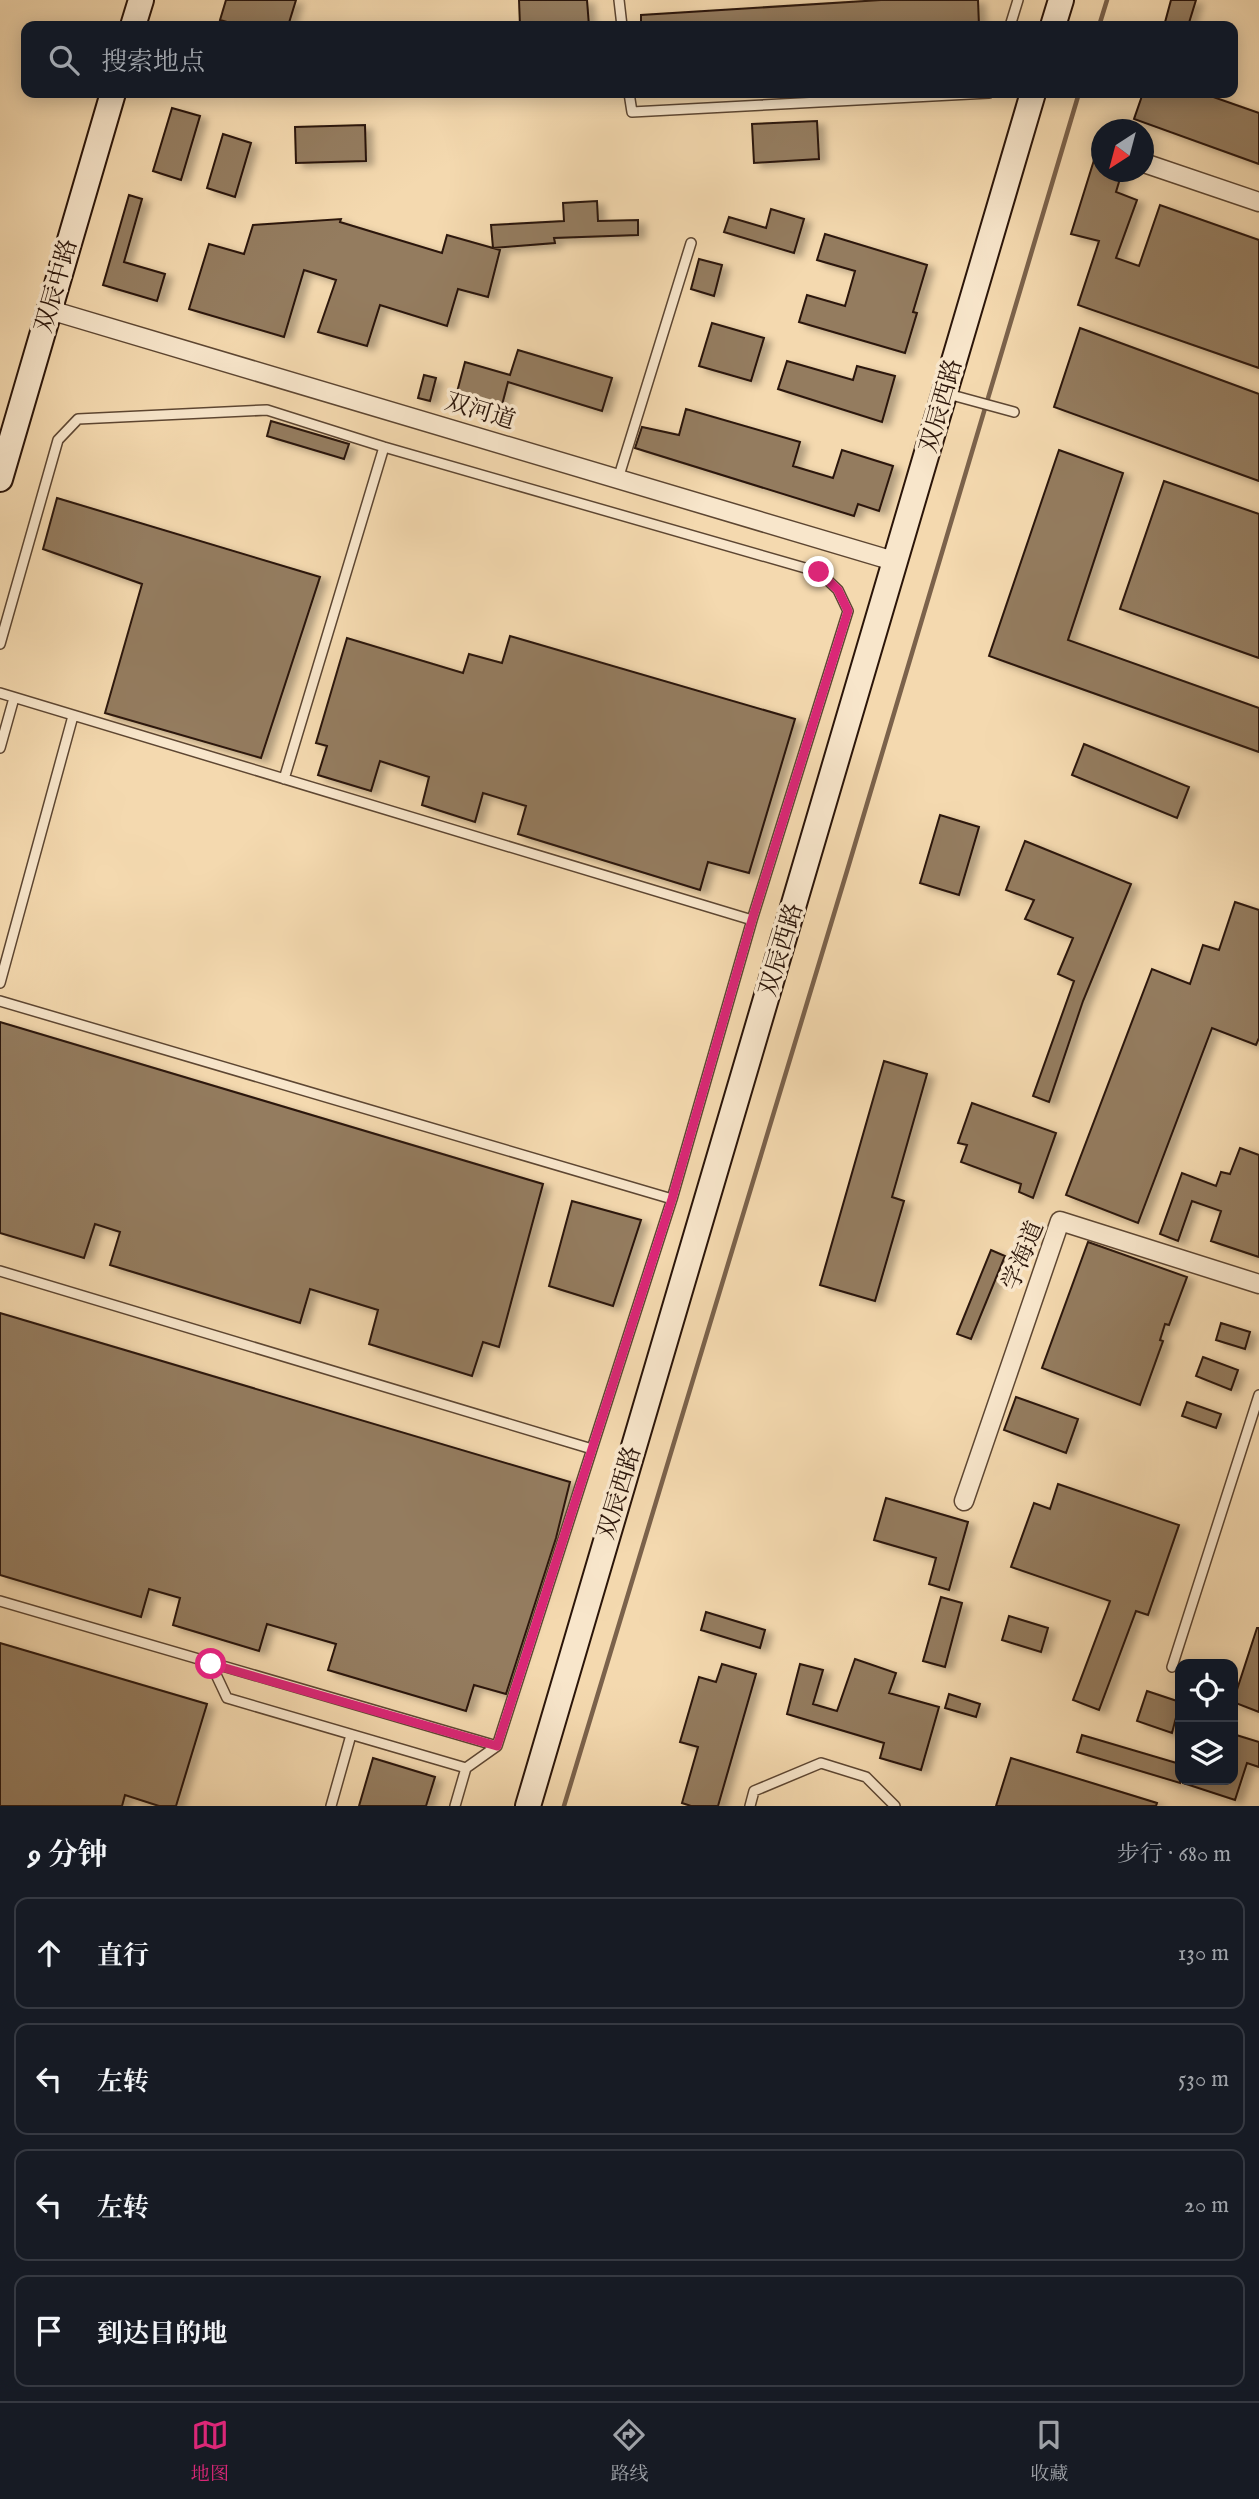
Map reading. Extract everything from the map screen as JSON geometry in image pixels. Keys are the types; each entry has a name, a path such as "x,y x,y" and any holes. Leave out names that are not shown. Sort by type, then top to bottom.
{"main road":[{"path":"135,21 141,0"},
{"path":"1054,21 1060,0"},
{"name":"双辰中路","path":"0,479 112,98"},
{"name":"双辰西路","path":"528,1806 1033,98"}],"street":[{"path":"1154,167 1259,202"},
{"name":"双河道","path":"50,310 897,562"},
{"name":"学海道","path":"964,1501 1060,1221 1259,1284"}],"lane":[{"path":"619,0 621,21"},
{"path":"1012,21 1018,0"},
{"path":"630,98 632,112 895,98"},
{"path":"618,479 691,243"},
{"path":"946,393 1014,412"},
{"path":"0,644 58,440 78,419 267,410 384,447 819,572 838,590 848,611 752,920 672,1199 497,1746 466,1768 455,1806"},
{"path":"284,779 384,447"},
{"path":"0,694 752,920"},
{"path":"0,748 14,698"},
{"path":"0,983 73,716"},
{"path":"0,1001 672,1199"},
{"path":"0,1271 592,1448"},
{"path":"1171,1667 1259,1395"},
{"path":"0,1601 497,1746"},
{"path":"211,1664 227,1699 466,1768"},
{"path":"331,1806 351,1735"},
{"path":"750,1806 754,1791 821,1763 866,1777 895,1806"}],"building":[{"path":"226,0 296,0 290,21 220,20"},
{"path":"519,0 587,0 589,21 520,21"},
{"path":"881,0 978,0 979,21 641,21 641,15"},
{"path":"1171,0 1196,0 1190,21 1165,21"},
{"path":"1141,98 1216,98 1259,113 1259,164 1154,126 1154,119 1134,119"},
{"path":"172,108 200,116 181,180 153,171"},
{"path":"817,121 819,159 754,163 752,124"},
{"path":"365,125 366,161 296,163 295,127"},
{"path":"223,134 251,143 235,197 207,188"},
{"path":"1091,170 1091,182 1119,182 1116,192 1137,200 1116,258 1139,266 1160,205 1259,240 1259,368 1078,305 1099,241 1071,234"},
{"path":"129,195 142,199 124,262 165,274 157,301 103,285"},
{"path":"597,201 598,221 638,220 638,235 554,238 555,243 493,248 491,225 564,221 563,203"},
{"path":"771,209 804,219 794,253 724,232 729,217 766,228"},
{"path":"341,219 340,222 442,253 447,235 500,250 488,297 458,289 447,326 380,305 367,346 318,332 336,280 304,270 284,337 189,309 209,244 244,254 253,225"},
{"path":"825,234 927,265 913,312 917,313 905,353 799,322 807,295 845,306 855,271 817,260"},
{"path":"699,259 722,265 714,296 691,289"},
{"path":"712,323 764,338 751,381 699,366"},
{"path":"1080,328 1259,394 1259,481 1054,407"},
{"path":"518,350 612,378 602,411 508,382 502,405 457,392 465,362 510,375"},
{"path":"787,361 853,380 857,366 895,376 882,422 778,389"},
{"path":"424,375 436,378 430,401 418,398"},
{"path":"686,409 800,442 793,466 833,478 842,450 893,466 879,511 858,504 854,516 635,448 642,427 679,435"},
{"path":"271,421 349,444 344,459 267,436"},
{"path":"1059,450 1123,473 1068,640 1259,708 1259,752 989,656"},
{"path":"1164,481 1259,514 1259,658 1120,609"},
{"path":"57,498 320,577 261,758 105,713 142,584 43,549"},
{"path":"510,636 795,719 749,873 708,862 700,890 518,834 526,806 483,793 475,822 422,805 429,777 380,761 371,791 318,775 327,746 316,743 347,638 463,673 469,654 502,663"},
{"path":"1084,744 1189,787 1177,818 1072,775"},
{"path":"940,815 979,827 959,895 920,883"},
{"path":"1025,841 1131,884 1083,1001 1049,1102 1033,1096 1074,981 1058,974 1073,938 1025,919 1034,900 1006,890"},
{"path":"1235,902 1259,910 1259,1038 1256,1045 1212,1028 1138,1223 1066,1195 1152,969 1190,984 1203,945 1219,950"},
{"path":"0,1022 543,1184 499,1347 483,1342 472,1376 369,1344 378,1310 310,1289 300,1323 110,1265 120,1232 95,1224 84,1258 0,1233"},
{"path":"884,1061 927,1074 892,1197 904,1201 875,1301 820,1285"},
{"path":"972,1103 1056,1133 1033,1198 1019,1192 1021,1184 961,1162 967,1145 958,1143"},
{"path":"1240,1148 1259,1155 1259,1257 1211,1241 1221,1211 1192,1201 1178,1241 1160,1234 1182,1173 1216,1186 1221,1172 1230,1174"},
{"path":"572,1201 641,1220 613,1306 549,1286"},
{"path":"1088,1242 1187,1277 1169,1325 1165,1324 1160,1340 1163,1341 1140,1405 1042,1368"},
{"path":"991,1250 1005,1256 971,1339 957,1334"},
{"path":"0,1313 570,1482 556,1538 506,1694 474,1685 466,1711 328,1670 336,1644 267,1624 259,1651 173,1625 180,1598 149,1589 141,1617 0,1575"},
{"path":"1221,1323 1250,1332 1245,1349 1216,1340"},
{"path":"1203,1357 1238,1370 1231,1390 1196,1376"},
{"path":"1016,1397 1078,1419 1066,1453 1004,1430"},
{"path":"1187,1402 1221,1414 1216,1428 1182,1416"},
{"path":"1058,1484 1179,1525 1148,1615 1136,1611 1099,1710 1073,1700 1110,1601 1011,1567 1034,1503 1050,1509"},
{"path":"886,1498 968,1522 949,1590 929,1584 936,1558 874,1540"},
{"path":"941,1597 962,1603 945,1667 923,1661"},
{"path":"706,1612 765,1630 760,1648 701,1630"},
{"path":"1009,1616 1048,1628 1041,1652 1002,1640"},
{"path":"1259,1628 1259,1712 1238,1704 1238,1687"},
{"path":"0,1643 207,1704 176,1806 159,1806 125,1795 122,1806 0,1806"},
{"path":"855,1659 896,1673 889,1693 939,1707 921,1770 880,1758 884,1743 787,1714 800,1664 823,1670 813,1704 837,1711"},
{"path":"722,1664 756,1674 718,1806 691,1806 682,1803 698,1747 680,1742 699,1677 716,1682"},
{"path":"1147,1691 1175,1700 1172,1733 1137,1721"},
{"path":"949,1694 980,1704 976,1717 945,1708"},
{"path":"1082,1735 1175,1763 1175,1781 1077,1752"},
{"path":"1238,1736 1259,1742 1259,1767 1247,1763 1235,1800 1189,1785 1238,1785"},
{"path":"373,1758 435,1777 426,1806 359,1806"},
{"path":"1011,1758 1157,1803 1156,1806 996,1806"}],"waterway":[{"path":"1101,21 1107,0"},
{"path":"564,1806 1078,98"}],"route":[{"path":"211,1664 497,1746 672,1199 752,920 848,611 838,590 819,572"}]}
